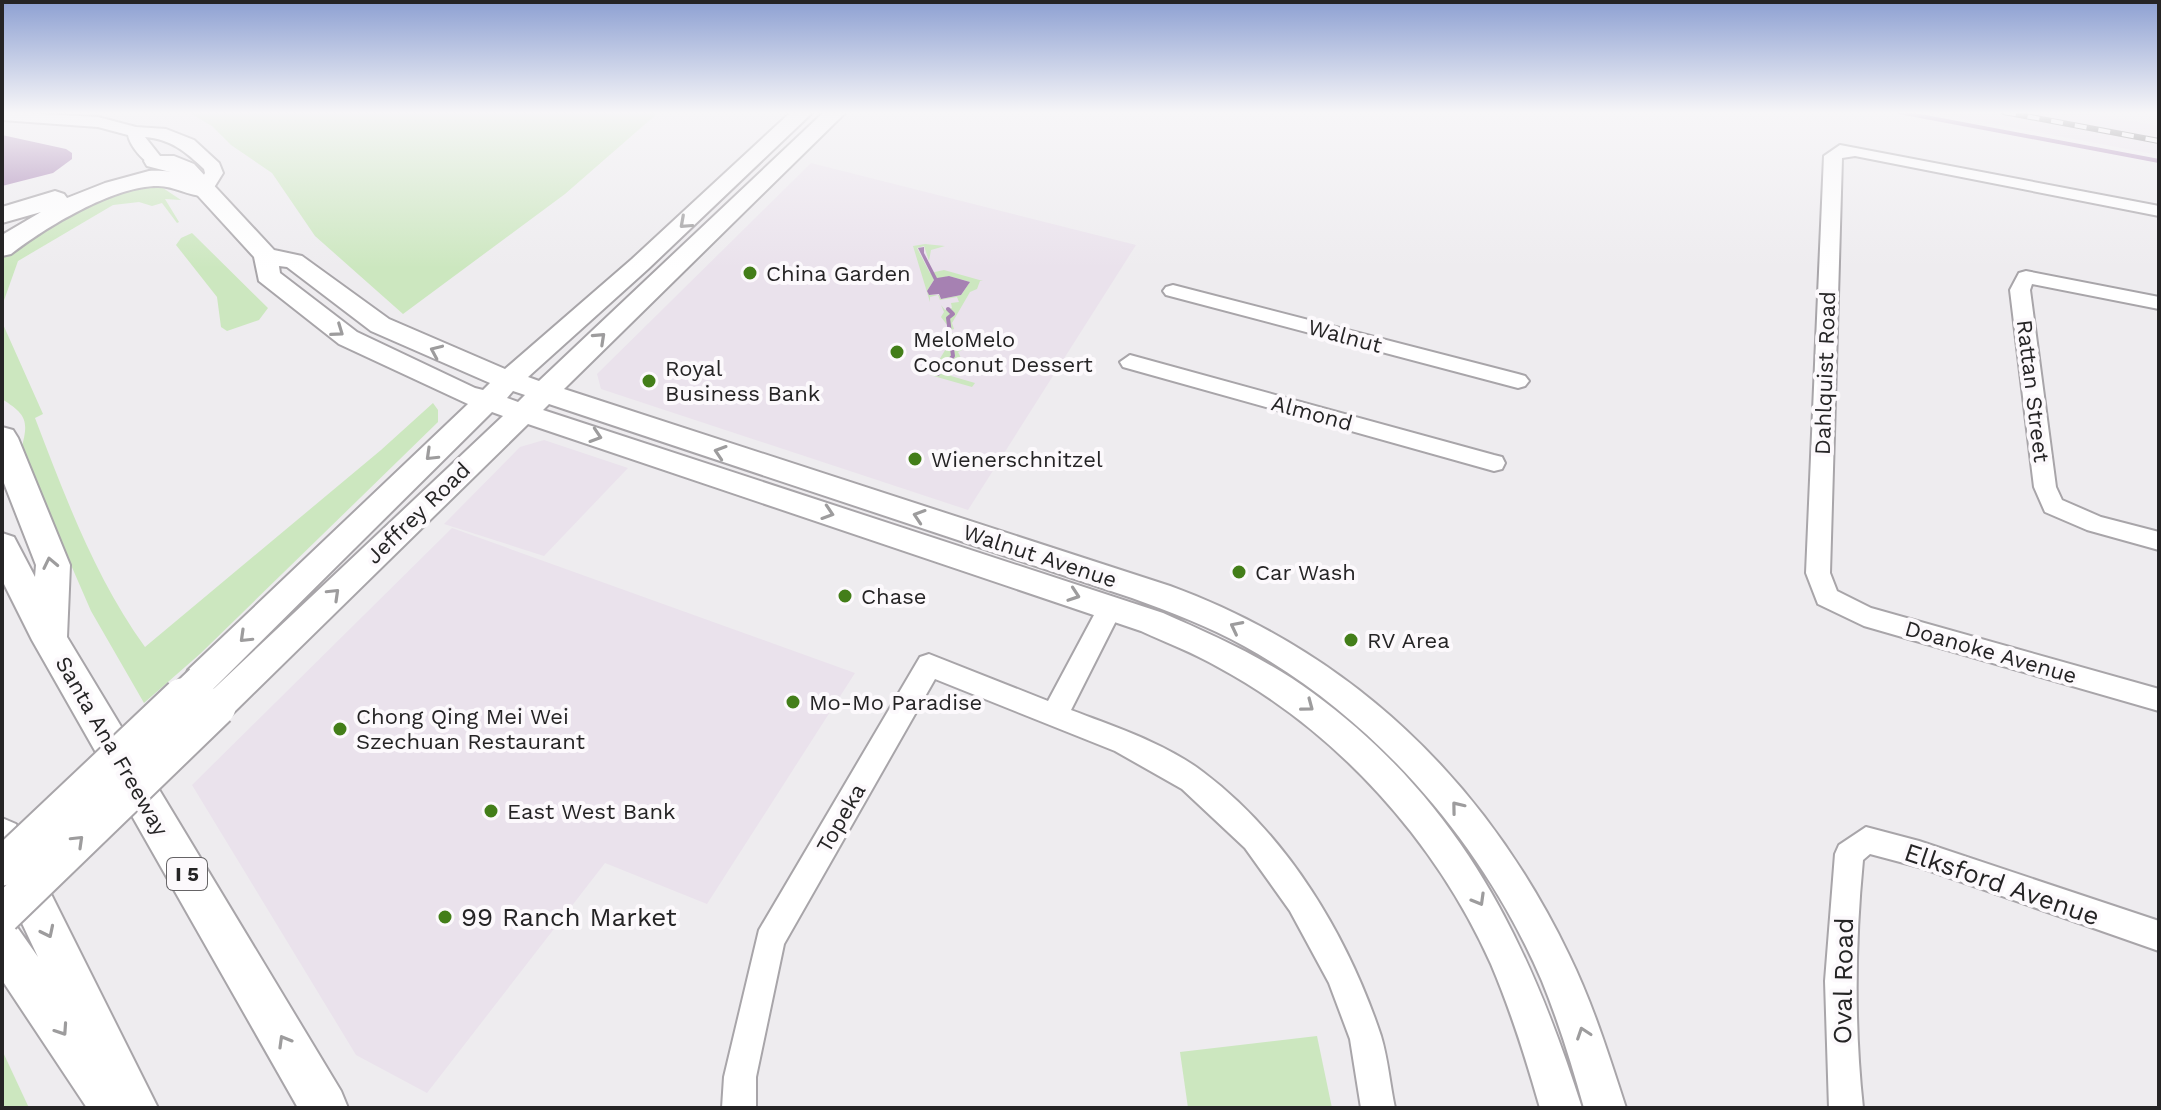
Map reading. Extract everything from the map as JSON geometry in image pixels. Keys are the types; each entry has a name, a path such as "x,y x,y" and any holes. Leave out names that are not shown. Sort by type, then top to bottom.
{"highway":[{"path":"2,215 41,204 148,164"},
{"path":"2,248 66,209 139,181 172,180 204,190"},
{"path":"2,438 53,565 50,640"},
{"name":"Santa Ana Freeway","path":"2,546 50,640 324,1108"},
{"path":"2,837 134,1108"},
{"path":"2,942 115,1108"}],"main road":[{"name":"Walnut Avenue","path":"171,164 183,166 266,256 294,261 380,325 509,380 533,402 1192,637 1272,680 1344,735 1406,797 1452,858 1502,944 1540,1035 1561,1108"},
{"name":"Jeffrey Road","path":"2,915 487,401 749,164"},
{"path":"725,220 716,218 716,210 761,164"},
{"name":"Jeffrey Road","path":"2,867 209,693 533,402 783,164"},
{"name":"Walnut Avenue","path":"266,256 268,276 348,338 413,372 487,401 533,402 1180,603 1243,630 1306,668 1347,697 1398,742 1446,793 1487,847 1550,954 1583,1032 1605,1108"}],"street":[{"path":"204,190 214,173 210,164"},
{"name":"Dahlquist Road","path":"1827,597 1818,573 1833,164"},
{"name":"Dahlquist Road","path":"1912,164 2159,211"},
{"name":"Rattan Street","path":"2159,303 2026,277 2020,290 2045,487 2053,506 2095,524 2159,541"},
{"name":"Walnut","path":"1173,291 1518,381"},
{"name":"Almond","path":"1130,362 1494,463"},
{"name":"Doanoke Avenue","path":"1827,597 1864,616 2159,700"},
{"path":"1055,714 1111,607"},
{"name":"Topeka","path":"739,1108 740,1077 770,940 929,665 1125,743 1192,780 1255,839 1301,901 1342,975 1366,1039 1378,1108"},
{"name":"Elksford Avenue","path":"1849,854 1866,840 2159,936"},
{"name":"Oval Road","path":"1846,1108 1842,1067 1844,896 1849,854"}],"shaded area":[{"path":"2,164 65,164 53,173 2,186"},
{"path":"810,164 1136,245 968,510 601,389 597,374"},
{"path":"924,247 937,278 949,276 970,282 961,295 941,299 939,294 929,295 927,291 934,280 918,248"},
{"path":"544,440 628,468 544,556 444,524 520,447"},
{"path":"452,528 855,673 707,904 605,863 427,1093 356,1055 192,785"}],"green space":[{"path":"259,164 600,164 565,194 403,314 315,236 272,173"},
{"path":"142,187 163,188 181,200 165,199 179,222 162,203 152,206 139,202 113,205 18,261 2,306 2,258 33,234 68,215"},
{"path":"192,233 268,308 259,320 227,331 221,327 217,297 176,245 181,238"},
{"path":"925,244 945,246 931,250 929,261 924,246 917,248 930,273 944,270 983,281 970,292 952,323 954,329 951,330 941,317 944,312 941,305 945,310 952,308 951,303 959,302 957,297 940,300 938,295 930,297 930,302 913,246","holes":["949,276 970,282 961,295 941,299 939,295 929,295 927,291 934,280"]},
{"path":"2,322 43,414 35,418 82,536 111,593 145,647 433,403 438,410 438,422 201,653 144,703 91,611 21,450 24,420 17,410 2,399"},
{"path":"950,333 955,333 964,349 958,352 962,360 951,376 975,383 972,387 930,375 947,347 944,341"},
{"path":"1317,1036 1332,1108 1188,1108 1180,1052"},
{"path":"2,1050 29,1108 2,1108"}],"waterway":[{"path":"939,372 953,356 948,318 953,314 948,309"}],"place":[{"name":"China Garden","path":"750,273"},
{"name":"MeloMelo Coconut Dessert","path":"897,352"},
{"name":"Royal Business Bank","path":"649,381"},
{"name":"Wienerschnitzel","path":"915,459"},
{"name":"Car Wash","path":"1239,572"},
{"name":"Chase","path":"845,596"},
{"name":"RV Area","path":"1351,640"},
{"name":"Mo-Mo Paradise","path":"793,702"},
{"name":"Chong Qing Mei Wei Szechuan Restaurant","path":"340,729"},
{"name":"East West Bank","path":"491,811"},
{"name":"99 Ranch Market","path":"445,917"}]}
